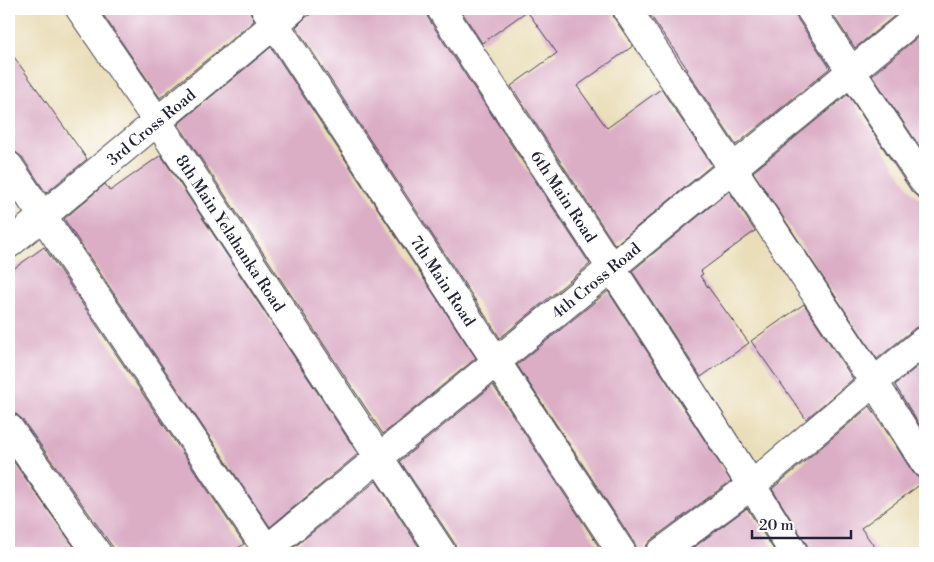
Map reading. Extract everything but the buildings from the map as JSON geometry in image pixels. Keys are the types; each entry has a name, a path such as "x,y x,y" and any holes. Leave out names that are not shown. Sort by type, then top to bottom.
{"street":[{"name":"8th Main Yelahanka Road","path":"80,9 157,121 442,553"},
{"name":"6th Main Road","path":"441,9 612,268 794,553"},
{"path":"627,9 874,382 925,463"},
{"path":"810,9 925,183"},
{"name":"4th Cross Road","path":"268,552 379,458 925,11"},
{"name":"3rd Cross Road","path":"9,244 157,121 278,14"},
{"name":"7th Main Road","path":"278,14 497,362 622,553"},
{"path":"9,166 268,552"},
{"path":"660,553 752,485 925,340"},
{"path":"9,428 97,553"}]}
